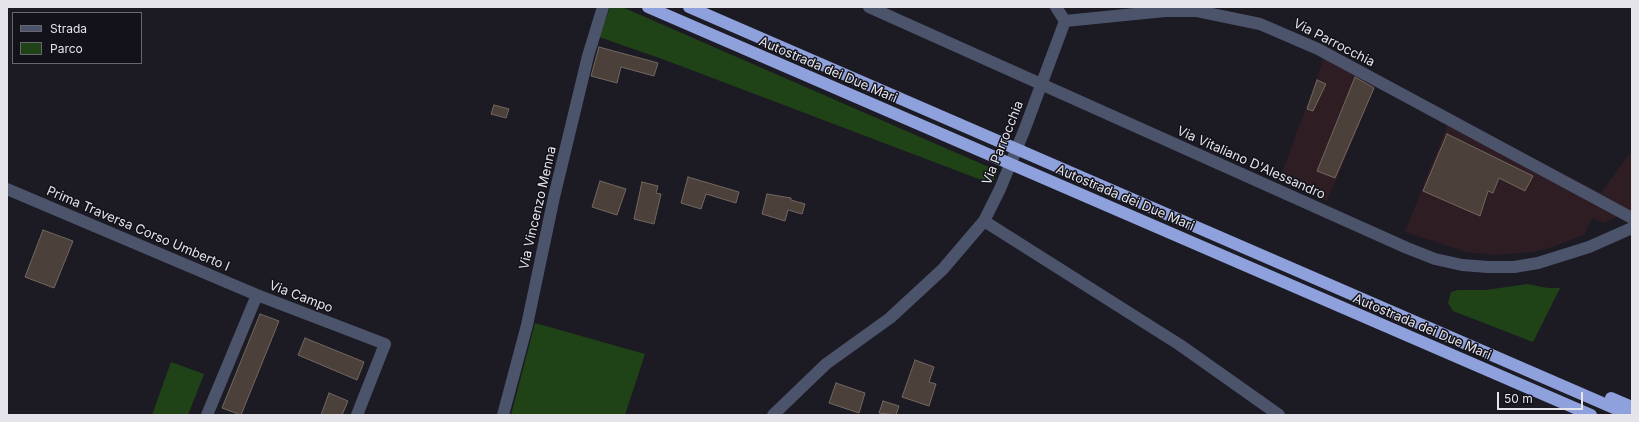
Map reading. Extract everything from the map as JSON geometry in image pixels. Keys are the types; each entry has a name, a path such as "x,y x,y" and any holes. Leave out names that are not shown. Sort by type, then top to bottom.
{"highway":[{"name":"Autostrada dei Due Mari","path":"648,7 1591,415"},
{"name":"Autostrada dei Due Mari","path":"689,7 1630,415"},
{"path":"1425,326 1632,407"}],"street":[{"name":"Via Vincenzo Menna","path":"503,415 527,325 554,197 588,56 603,7"},
{"name":"Via Vitaliano D'Alessandro","path":"869,7 1407,248 1435,259 1462,265 1514,267 1538,263 1582,250 1632,228"},
{"path":"1056,7 1065,21"},
{"name":"Via Parrocchia","path":"772,415 826,364 890,318 943,269 984,222 1000,189 1024,131 1065,21 1165,11 1189,11 1230,17 1260,24 1318,49 1632,218"},
{"name":"Prima Traversa Corso Umberto I","path":"7,189 257,295"},
{"path":"984,222 1180,345 1278,415"},
{"name":"Via Campo","path":"207,415 257,295 384,344 357,415"}],"shaded area":[{"path":"1324,58 1376,85 1327,201 1279,181"},
{"path":"1451,116 1601,193 1632,150 1632,210 1604,223 1592,218 1584,235 1549,248 1532,252 1495,255 1466,252 1405,232"}],"green space":[{"path":"610,7 622,7 998,171 992,184 665,60 599,37"},
{"path":"1527,284 1548,288 1560,288 1533,342 1453,311 1448,303 1451,292 1458,290 1486,290"},
{"path":"535,323 645,354 625,415 511,415"},
{"path":"171,362 204,374 188,415 152,415"}],"building":[{"path":"599,47 658,63 654,76 621,67 617,83 591,76"},
{"path":"1355,77 1374,88 1335,178 1317,171"},
{"path":"1317,80 1326,84 1313,111 1307,109"},
{"path":"494,105 509,109 506,118 491,114"},
{"path":"1447,134 1533,176 1525,191 1499,178 1493,193 1488,191 1480,216 1423,191"},
{"path":"688,177 739,192 736,203 706,194 701,209 681,203"},
{"path":"600,181 626,189 617,215 592,207"},
{"path":"642,182 658,186 656,193 661,194 654,224 634,219"},
{"path":"767,194 791,198 791,200 805,204 802,214 788,210 785,221 762,214"},
{"path":"43,230 73,241 54,288 25,277"},
{"path":"260,314 279,321 241,415 222,408"},
{"path":"305,338 364,362 357,380 298,355"},
{"path":"915,360 934,367 929,382 936,384 929,406 902,397"},
{"path":"836,383 865,393 859,413 829,403"},
{"path":"329,393 348,401 342,415 321,415"},
{"path":"883,401 899,406 896,415 879,413"}]}
